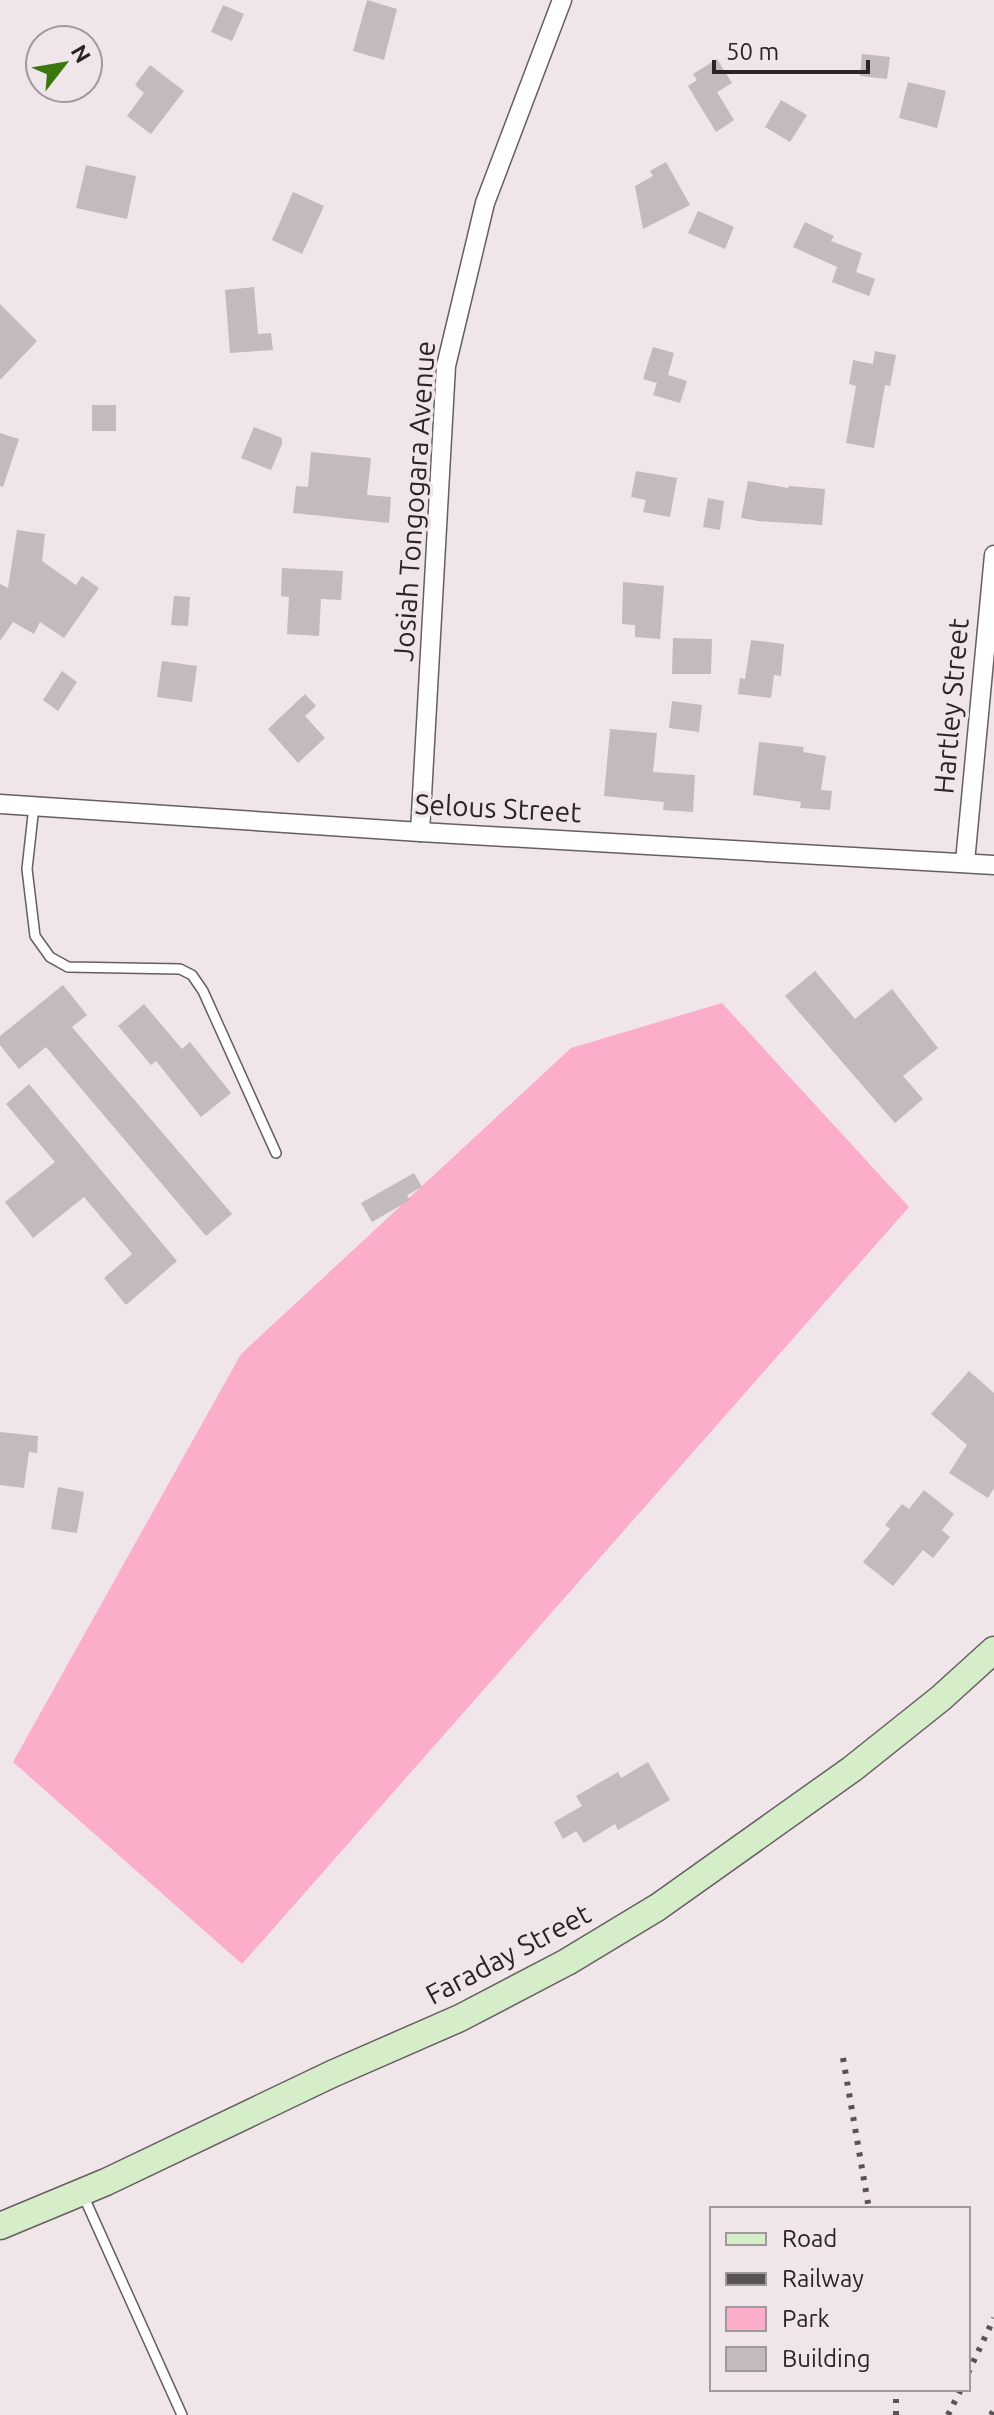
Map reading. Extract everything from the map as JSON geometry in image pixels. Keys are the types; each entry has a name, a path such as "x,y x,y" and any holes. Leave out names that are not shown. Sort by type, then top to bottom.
{"street":[{"name":"Josiah Tongogara Avenue","path":"420,832 446,366 485,203 562,0"},
{"name":"Hartley Street","path":"965,862 994,555"},
{"name":"Selous Street","path":"0,804 994,865"},
{"name":"Faraday Street","path":"0,2226 106,2182 332,2074 460,2018 567,1962 658,1907 852,1769 941,1698 994,1650"}],"lane":[{"path":"34,806 27,869 35,936 50,957 68,967 180,969 192,975 203,991 276,1153"},
{"path":"82,2192 182,2415"}],"green space":[{"path":"722,1003 909,1207 242,1964 13,1762 241,1354 571,1048"}],"building":[{"path":"367,0 397,9 384,60 353,51"},
{"path":"223,5 244,14 232,41 211,32"},
{"path":"862,54 890,57 887,79 860,76"},
{"path":"717,59 732,83 717,92 734,120 716,132 688,86 697,80 693,74"},
{"path":"150,65 184,91 151,134 127,116 144,93 135,85"},
{"path":"908,82 946,91 937,128 899,118"},
{"path":"781,100 807,115 790,142 765,127"},
{"path":"666,162 690,205 643,229 635,186 653,176 650,171"},
{"path":"86,165 136,176 127,219 76,208"},
{"path":"293,192 324,206 302,254 272,240"},
{"path":"698,211 734,227 725,249 688,233"},
{"path":"805,222 834,236 831,241 862,253 856,272 875,279 869,296 832,282 837,267 793,247"},
{"path":"254,287 258,334 271,333 273,350 230,353 225,290"},
{"path":"0,304 37,341 0,380"},
{"path":"653,347 674,353 668,375 687,381 680,403 653,395 657,383 643,379"},
{"path":"875,351 896,355 890,386 885,385 874,448 846,443 856,386 849,384 853,360 873,364"},
{"path":"92,405 116,405 116,431 92,431"},
{"path":"254,427 282,438 271,470 241,458"},
{"path":"0,433 19,439 3,487 0,486"},
{"path":"311,452 371,458 367,495 391,497 389,523 293,513 296,486 308,487"},
{"path":"636,471 677,478 670,517 643,512 646,500 631,497"},
{"path":"748,481 788,488 825,489 822,525 741,518"},
{"path":"708,498 724,501 720,530 703,527"},
{"path":"17,530 45,534 42,561 76,585 82,576 99,588 64,638 40,622 34,634 13,622 0,641 0,584 8,588"},
{"path":"282,568 343,571 341,600 321,599 319,636 287,634 289,597 281,596"},
{"path":"623,582 664,586 660,639 635,637 635,625 622,624"},
{"path":"174,596 190,597 188,626 171,625"},
{"path":"673,638 712,639 711,674 672,674"},
{"path":"751,640 784,644 781,676 774,675 771,698 738,694 740,678 745,679"},
{"path":"162,661 197,666 192,702 157,697"},
{"path":"62,671 77,682 58,711 43,700"},
{"path":"305,694 316,706 305,716 325,738 298,763 268,729"},
{"path":"672,701 702,705 699,732 669,728"},
{"path":"610,729 657,733 653,772 695,775 693,812 663,810 664,802 604,796"},
{"path":"759,742 804,747 803,752 826,756 821,790 832,791 830,810 800,808 801,802 753,795"},
{"path":"815,971 855,1019 892,989 938,1048 903,1076 923,1099 895,1123 785,996"},
{"path":"63,985 87,1015 72,1027 232,1214 206,1236 46,1047 19,1069 0,1045 0,1036"},
{"path":"144,1004 182,1049 190,1042 231,1093 201,1117 156,1061 151,1065 118,1026"},
{"path":"29,1084 177,1261 126,1305 104,1278 132,1254 84,1197 33,1238 5,1202 55,1162 6,1104"},
{"path":"414,1173 422,1187 407,1195 410,1200 372,1222 361,1203"},
{"path":"969,1371 994,1393 994,1488 988,1498 949,1473 967,1445 931,1414"},
{"path":"0,1432 38,1436 37,1453 29,1452 24,1488 0,1485"},
{"path":"58,1487 84,1492 77,1533 51,1529"},
{"path":"924,1490 954,1514 942,1530 950,1537 933,1558 923,1550 893,1586 863,1562 890,1529 885,1525 902,1504 909,1509"},
{"path":"648,1762 670,1800 618,1830 615,1824 584,1843 576,1831 563,1839 554,1822 582,1806 576,1796 618,1772 621,1778"}],"railway":[{"path":"843,2058 869,2207"},
{"path":"970,2369 994,2318"},
{"path":"896,2391 896,2415"},
{"path":"948,2415 960,2391"},
{"path":"991,2415 994,2410"}]}
